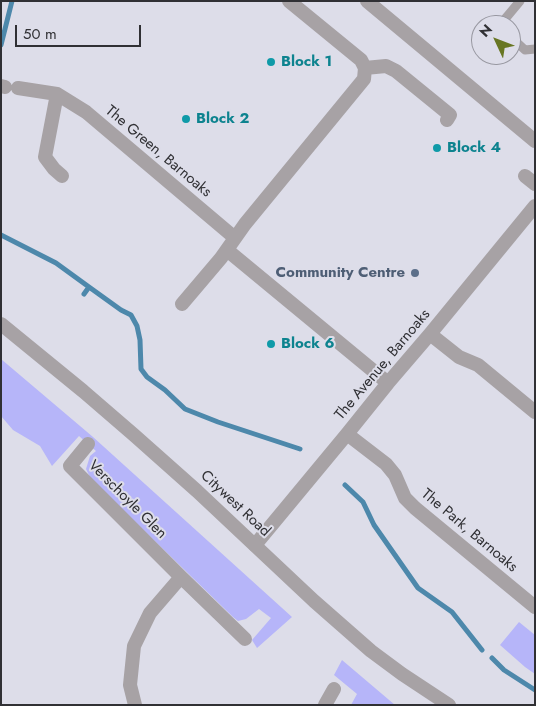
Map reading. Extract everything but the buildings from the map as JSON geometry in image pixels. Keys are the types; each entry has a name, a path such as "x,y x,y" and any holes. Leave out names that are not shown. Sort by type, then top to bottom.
{"street":[{"path":"182,304 364,79 365,68 361,60 289,1"},
{"path":"367,1 535,141"},
{"path":"365,68 386,66 396,71 450,115 447,120"},
{"name":"The Green, Barnoaks","path":"8,87 57,94 86,112 235,238"},
{"path":"57,94 45,157 62,176"},
{"name":"The Avenue, Barnoaks","path":"255,545 535,206"},
{"path":"227,250 388,383"},
{"name":"Citywest Road","path":"1,324 134,435 371,651 433,700 449,705"},
{"path":"430,334 459,357 478,365 535,412"},
{"name":"The Park, Barnoaks","path":"347,434 386,464 396,475 405,498 415,508 535,607"},
{"name":"Verschoyle Glen","path":"88,444 70,466 245,639"},
{"path":"135,705 130,685 134,646 150,613 181,577"},
{"path":"325,705 334,689"}],"lane":[{"path":"508,15 520,1"},
{"path":"521,46 525,50 535,49"}],"shaded area":[{"path":"1,359 93,437 292,617 257,648 252,640 271,618 259,609 246,619 238,621 233,617 91,479 86,469 90,456 96,451 79,436 52,466 40,446 13,430 1,416"},
{"path":"519,622 535,635 535,674 500,645"},
{"path":"342,660 395,705 351,705 357,694 334,675"}],"waterway":[{"path":"1,45 12,1"},
{"path":"1,235 56,263 121,310 131,315 137,326 140,340 141,369 147,377 165,390 185,409 300,449"},
{"path":"84,294 89,287"},
{"path":"345,485 363,502 374,525 418,588 452,612 482,650"},
{"path":"492,658 504,670 535,690"}],"place":[{"name":"Block 1","path":"271,62"},
{"name":"Block 2","path":"186,119"},
{"name":"Block 4","path":"437,148"},
{"name":"Community Centre","path":"415,273"},
{"name":"Block 6","path":"271,344"}]}
